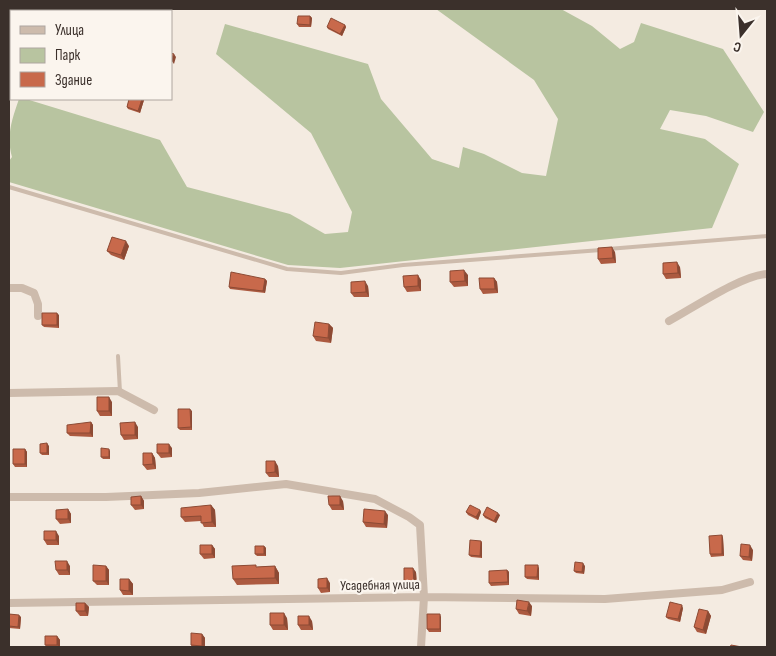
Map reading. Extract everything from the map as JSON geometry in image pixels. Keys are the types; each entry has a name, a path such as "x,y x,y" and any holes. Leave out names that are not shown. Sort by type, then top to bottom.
{"street":[{"path":"669,320 734,285 758,274 767,274"},
{"path":"9,288 22,288 34,293 38,304 38,316"},
{"path":"9,392 120,392 154,410"},
{"path":"9,497 106,497 200,493 286,484 361,495 375,499 410,516 420,526 424,597 420,647"},
{"name":"Усадебная улица","path":"9,603 424,597 605,599 722,590 750,582"}],"lane":[{"path":"9,187 287,270 341,273 413,264 767,236"},
{"path":"118,356 120,392"}],"green space":[{"path":"436,9 561,9 592,26 620,49 634,42 641,23 723,49 764,112 753,132 706,116 670,110 660,129 705,139 739,164 712,228 340,268 288,265 9,182 9,161 12,157 10,149 11,128 14,114 19,100 29,100 160,140 187,187 290,214 325,234 348,232 352,212 311,133 216,54 225,24 368,64 381,99 432,159 459,168 463,147 484,154 522,173 546,176 558,119 534,80"}],"building":[{"path":"298,16 310,16 310,25 297,24"},
{"path":"331,18 345,25 340,34 327,27"},
{"path":"129,100 142,100 138,111 127,107"},
{"path":"112,237 126,241 121,255 107,251"},
{"path":"612,247 613,258 598,259 598,248"},
{"path":"677,262 678,273 663,274 663,263"},
{"path":"464,270 465,281 450,282 450,271"},
{"path":"231,272 265,279 263,291 229,287"},
{"path":"418,275 418,286 404,287 403,276"},
{"path":"479,278 494,278 495,289 480,289"},
{"path":"365,281 366,292 351,293 351,282"},
{"path":"42,313 57,313 57,325 42,325"},
{"path":"315,322 329,324 328,338 313,336"},
{"path":"97,397 109,397 109,411 97,411"},
{"path":"178,409 190,409 191,427 178,428"},
{"path":"91,422 90,433 67,433 67,425"},
{"path":"135,422 135,435 121,435 120,423"},
{"path":"47,443 47,453 40,453 40,444"},
{"path":"157,444 169,444 169,453 157,453"},
{"path":"101,448 109,449 109,457 101,457"},
{"path":"13,449 25,449 25,464 13,464"},
{"path":"143,453 152,453 153,464 143,465"},
{"path":"266,461 275,461 275,472 266,473"},
{"path":"141,496 141,505 131,505 131,497"},
{"path":"328,496 340,496 340,505 329,505"},
{"path":"211,505 212,522 201,523 201,516 181,517 181,508"},
{"path":"470,505 480,510 476,517 466,512"},
{"path":"487,507 498,513 494,521 483,515"},
{"path":"68,509 68,519 56,519 56,510"},
{"path":"364,509 385,511 384,524 363,522"},
{"path":"44,531 56,531 56,540 44,540"},
{"path":"722,535 722,554 710,554 709,536"},
{"path":"470,540 481,541 480,556 469,555"},
{"path":"741,544 750,545 749,557 740,556"},
{"path":"200,545 212,545 212,554 200,554"},
{"path":"255,546 264,546 264,554 255,554"},
{"path":"55,561 67,561 67,570 56,570"},
{"path":"575,562 583,563 582,572 574,571"},
{"path":"93,565 106,566 106,581 93,581"},
{"path":"256,565 256,567 275,566 275,578 233,579 232,566"},
{"path":"525,565 538,565 537,577 525,577"},
{"path":"404,568 413,568 414,583 404,584"},
{"path":"507,570 508,582 489,583 489,571"},
{"path":"327,578 327,588 318,588 318,579"},
{"path":"120,579 129,579 129,591 120,590"},
{"path":"517,600 529,602 527,611 516,609"},
{"path":"670,602 682,605 678,619 666,617"},
{"path":"76,603 85,603 85,611 76,611"},
{"path":"699,609 708,611 703,630 694,627"},
{"path":"270,613 284,613 284,625 270,625"},
{"path":"9,614 19,615 18,627 9,626"},
{"path":"427,614 440,614 440,629 427,629"},
{"path":"298,616 309,616 309,625 298,625"},
{"path":"191,633 202,634 202,646 191,645"},
{"path":"45,636 57,636 57,645 45,645"}]}
